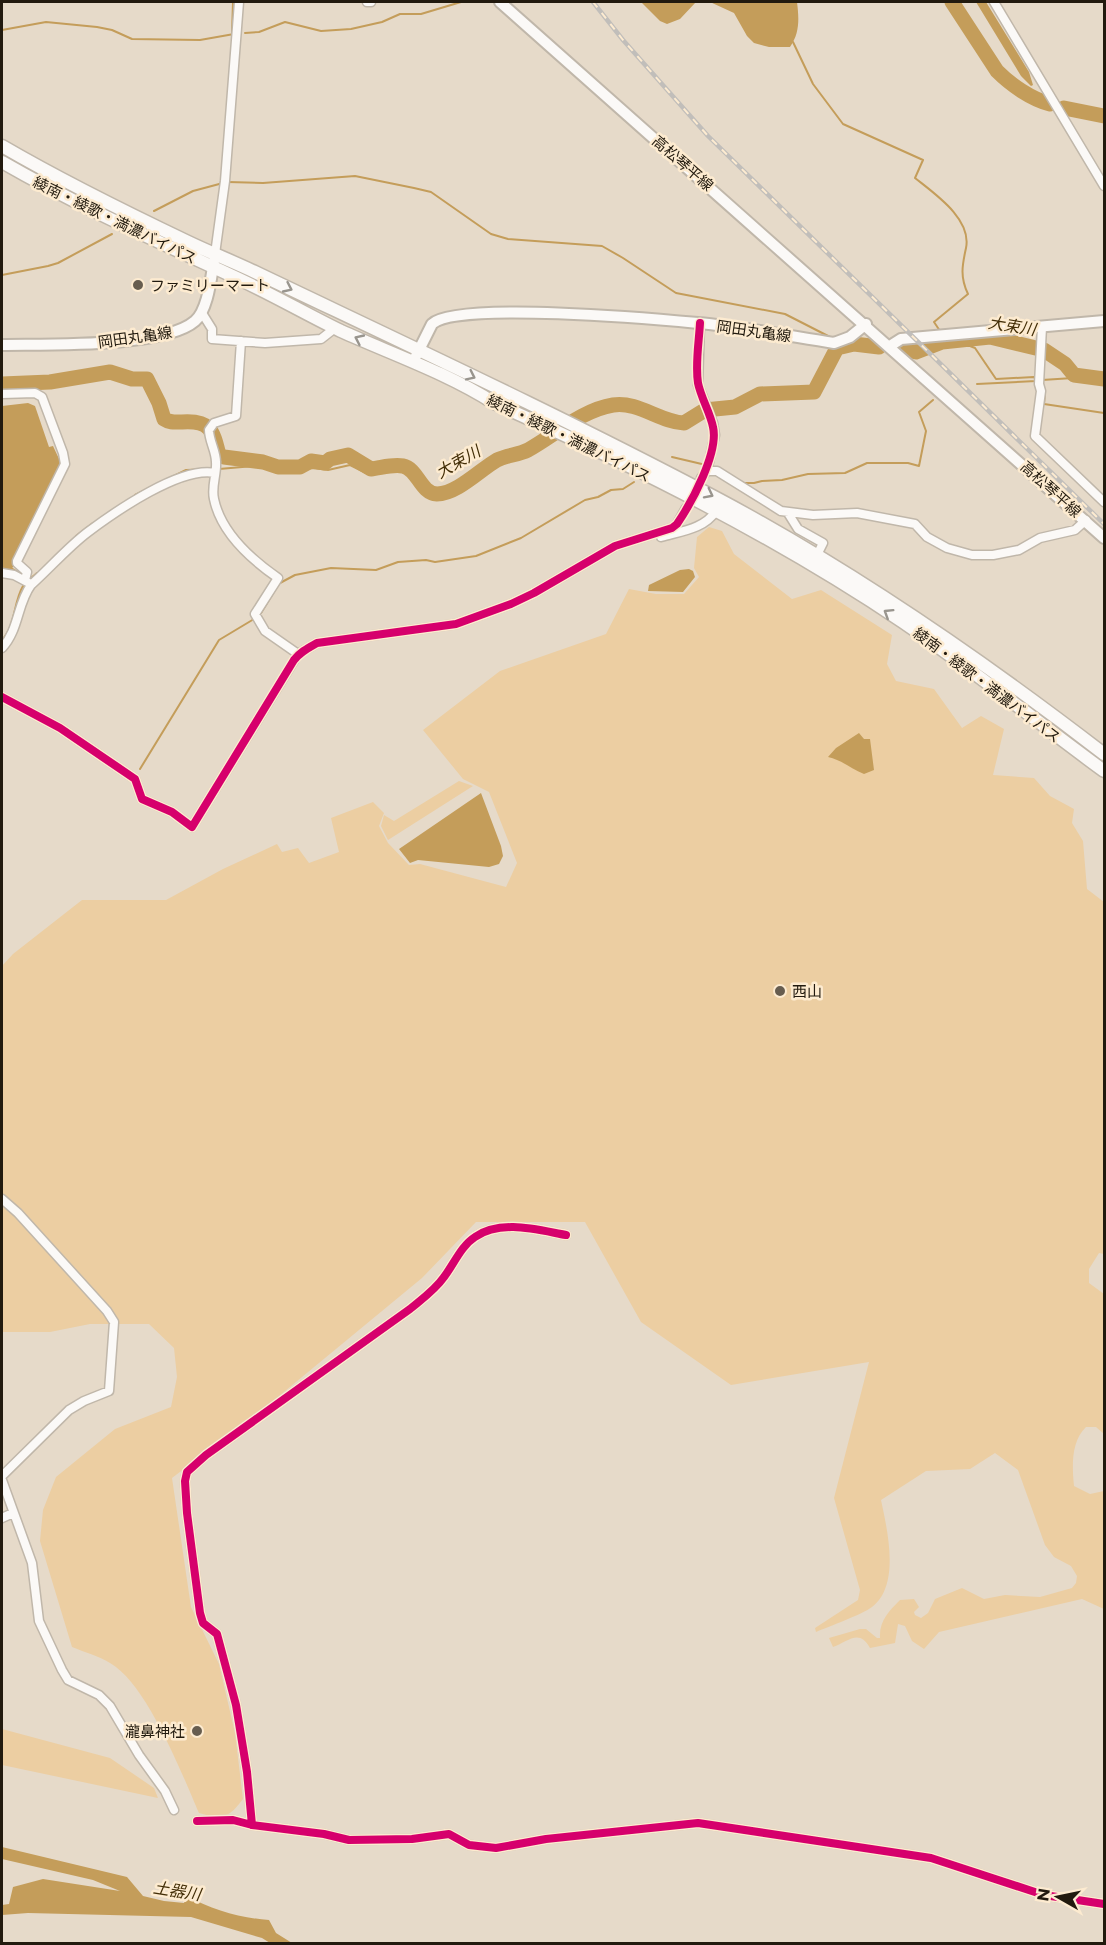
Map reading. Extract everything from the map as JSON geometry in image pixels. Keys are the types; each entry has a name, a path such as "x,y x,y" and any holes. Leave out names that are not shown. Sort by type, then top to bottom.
{"highway":[{"name":"綾南・綾歌・満濃バイパス","path":"2,146 89,194 419,350 722,501 817,555 907,612 1103,750"},
{"name":"綾南・綾歌・満濃バイパス","path":"2,162 84,207 639,471 716,512 811,566 902,622 995,687 1104,771"}],"main road":[{"name":"高松琴平線","path":"500,2 866,324"},
{"path":"202,313 215,254"},
{"name":"岡田丸亀線","path":"413,363 435,321 500,312 700,323 837,342 850,337 866,324"},
{"name":"岡田丸亀線","path":"2,345 115,342 174,333 196,321 202,313"},
{"path":"866,324 890,346 901,339 1104,321"},
{"name":"高松琴平線","path":"890,346 1104,538"},
{"path":"1091,761 1103,750"}],"street":[{"path":"215,254 225,183 239,2"},
{"path":"994,2 1104,186"},
{"path":"202,313 212,329 212,339 265,343 321,339 335,328"},
{"path":"700,323 698,376 715,435 708,467 701,478"},
{"path":"1042,327 1041,391 1035,436 1104,502"},
{"path":"241,341 236,416 210,428 217,460 214,500 237,543 247,555 278,578 255,614 265,631 298,654"},
{"path":"2,394 35,393 42,397 65,464 17,561 27,572 27,581 22,610 10,639 2,648"},
{"path":"708,467 781,511 813,515 857,513 915,524 927,537 960,553 983,556 1024,548 1040,538 1075,530 1086,520"},
{"path":"27,581 87,533 139,499 189,474 216,470"},
{"path":"2,697 78,740 135,779 142,799 172,812 192,827 298,654 317,643 456,624 511,604 615,546 677,524 686,508"},
{"path":"654,534 657,538 703,525 710,521 716,512"},
{"path":"788,513 798,529 823,543 817,555"},
{"path":"2,573 27,581"},
{"path":"2,1199 26,1222 107,1311 114,1322 109,1392 84,1401 69,1410 2,1476"},
{"path":"252,1825 247,1772 236,1705 217,1634 203,1623 200,1613 187,1513 185,1481 187,1472 206,1455 417,1303 443,1278 466,1245 476,1236 503,1228 523,1227 566,1235"},
{"path":"2,1480 33,1563 39,1621 62,1670 68,1680 99,1695 110,1706 139,1755 165,1791 174,1810"},
{"path":"2,1518 13,1513"},
{"path":"197,1821 233,1820 349,1840 412,1839 449,1834 469,1845 496,1848 546,1839 698,1823 931,1858 1044,1895 1104,1905"}],"shaded area":[{"path":"641,2 696,2 680,19 667,24 660,21"},
{"path":"710,2 797,2 796,36 790,47 769,47 754,43 747,36 734,13"},
{"path":"976,2 986,2 1029,72 1033,85 1031,86 1021,76"},
{"path":"28,403 35,406 49,447 53,446 60,461 59,468 14,558 14,566 10,570 2,569 2,406"},
{"path":"709,527 722,531 734,554 792,599 821,590 892,635 887,664 896,681 934,689 962,728 981,716 1004,729 993,775 1034,778 1050,796 1074,809 1072,823 1083,841 1087,889 1104,902 1104,1254 1099,1253 1089,1269 1089,1283 1104,1294 1104,1434 1096,1427 1086,1427 1075,1447 1073,1470 1074,1486 1090,1494 1104,1491 1104,1609 1082,1599 939,1632 924,1649 912,1641 905,1626 898,1624 895,1643 870,1648 862,1639 853,1638 833,1647 829,1638 860,1629 866,1629 880,1638 883,1621 900,1600 914,1599 919,1607 914,1612 915,1615 921,1618 928,1613 935,1599 962,1588 984,1599 1005,1595 1040,1597 1072,1588 1077,1576 1071,1566 1054,1557 1045,1545 1018,1470 995,1453 970,1469 926,1471 881,1500 890,1556 886,1585 881,1597 867,1610 816,1632 815,1628 858,1600 860,1590 834,1498 869,1362 731,1385 641,1322 585,1222 476,1222 422,1278 279,1396 172,1478 191,1607 219,1664 235,1733 243,1799 229,1814 224,1816 199,1813 162,1731 137,1690 124,1674 110,1663 72,1647 40,1541 43,1510 56,1477 115,1429 171,1407 177,1377 174,1348 149,1324 90,1324 50,1332 2,1332 2,966 13,954 82,900 166,900 223,869 277,844 282,852 298,848 309,863 339,852 331,818 373,802 384,813 379,826 388,843 409,865 420,864 506,887 517,863 489,792 463,779 423,730 500,671 606,634 629,589 656,594 684,594 699,577 694,568 697,537"},
{"path":"680,570 693,571 695,577 683,592 648,591 649,585"},
{"path":"859,733 864,739 870,739 874,770 864,774 828,757 836,748"},
{"path":"459,781 473,786 388,840 381,826 384,815 394,821"},
{"path":"481,793 501,846 503,856 499,864 489,867 418,860 410,863 399,849"},
{"path":"2,1729 110,1758 154,1788 158,1798 2,1765"},
{"path":"2,1847 127,1877 143,1896 184,1903 187,1896 227,1912 269,1920 276,1933 292,1943 270,1943 262,1938 191,1917 28,1913 2,1915 2,1905 9,1904 13,1887 43,1879 120,1891 93,1880 2,1859"}],"waterway":[{"path":"232,33 233,2"},
{"path":"245,33 259,32 285,22 321,31 351,29 382,22 400,14 421,14 461,2"},
{"path":"952,2 997,71 1022,91 1050,104"},
{"path":"2,30 46,22 97,27 112,30 132,39 200,40 234,34"},
{"path":"793,42 813,84 843,124 923,160 915,178 958,217 966,237 963,277 968,294 934,322 940,331"},
{"path":"1064,108 1104,116"},
{"path":"228,182 263,183 355,176 431,192 491,234 508,239 602,246 676,293 785,314 832,338"},
{"path":"154,211 193,191 223,183"},
{"path":"2,275 58,263 112,234"},
{"name":"大束川","path":"906,350 916,352 942,342 990,337 1044,350 1065,364 1074,375 1104,379"},
{"path":"946,340 952,346 975,348 996,379 1034,377 1036,380"},
{"name":"大束川","path":"2,384 50,382 110,372 132,379 147,379 164,419 170,422 192,422 205,425 215,439 219,455 224,457 263,462 278,467 300,467 311,461 325,463 330,459 348,455 371,469 395,465 408,468 427,490 437,494 453,490 497,460 528,450 580,417 602,408 613,405 631,406 684,423 705,410 735,407 760,394 814,392 837,348 854,344 879,347"},
{"name":"大束川","path":"1042,380 1073,378 1104,381"},
{"path":"977,384 1036,381"},
{"path":"1045,392 1044,404 1104,413"},
{"path":"740,481 754,483 808,474 845,473 867,463 908,463 919,466 926,431 919,412 933,400"},
{"path":"672,457 706,465"},
{"name":"大束川","path":"219,469 254,466 277,471 314,468 328,470 350,465 366,473 376,468"},
{"path":"135,495 186,470 213,469"},
{"path":"280,583 295,575 331,568 376,570 398,562 426,560 435,562 476,556 521,538 585,500 598,497 611,490 623,489 634,482"},
{"path":"76,536 93,523"},
{"path":"11,568 21,574"},
{"path":"2,640 10,628 23,586 37,573"},
{"path":"261,613 275,590"},
{"path":"140,769 219,640 254,619"}],"railway":[{"path":"593,2 623,40 708,136 1104,524"}],"cycle path":[{"path":"2,697 60,728 135,779 142,799 172,812 192,827 294,660 307,648 317,643 456,624 534,593 615,546 672,528 677,524 703,477 714,437 712,421 701,394 697,376 700,323"},
{"path":"252,1825 247,1772 236,1705 217,1634 203,1623 200,1613 187,1513 185,1481 187,1472 206,1455 424,1298 440,1282 462,1250 475,1237 496,1228 508,1227 566,1235"},
{"path":"197,1821 233,1820 349,1840 412,1839 449,1834 469,1845 496,1848 546,1839 698,1823 931,1858 1044,1895 1104,1904"}],"place":[{"name":"ファミリーマート","path":"138,285"},
{"name":"西山","path":"780,991"},
{"name":"瀧鼻神社","path":"197,1731"}],"water label":[{"name":"土器川","path":"177,1891"}]}
